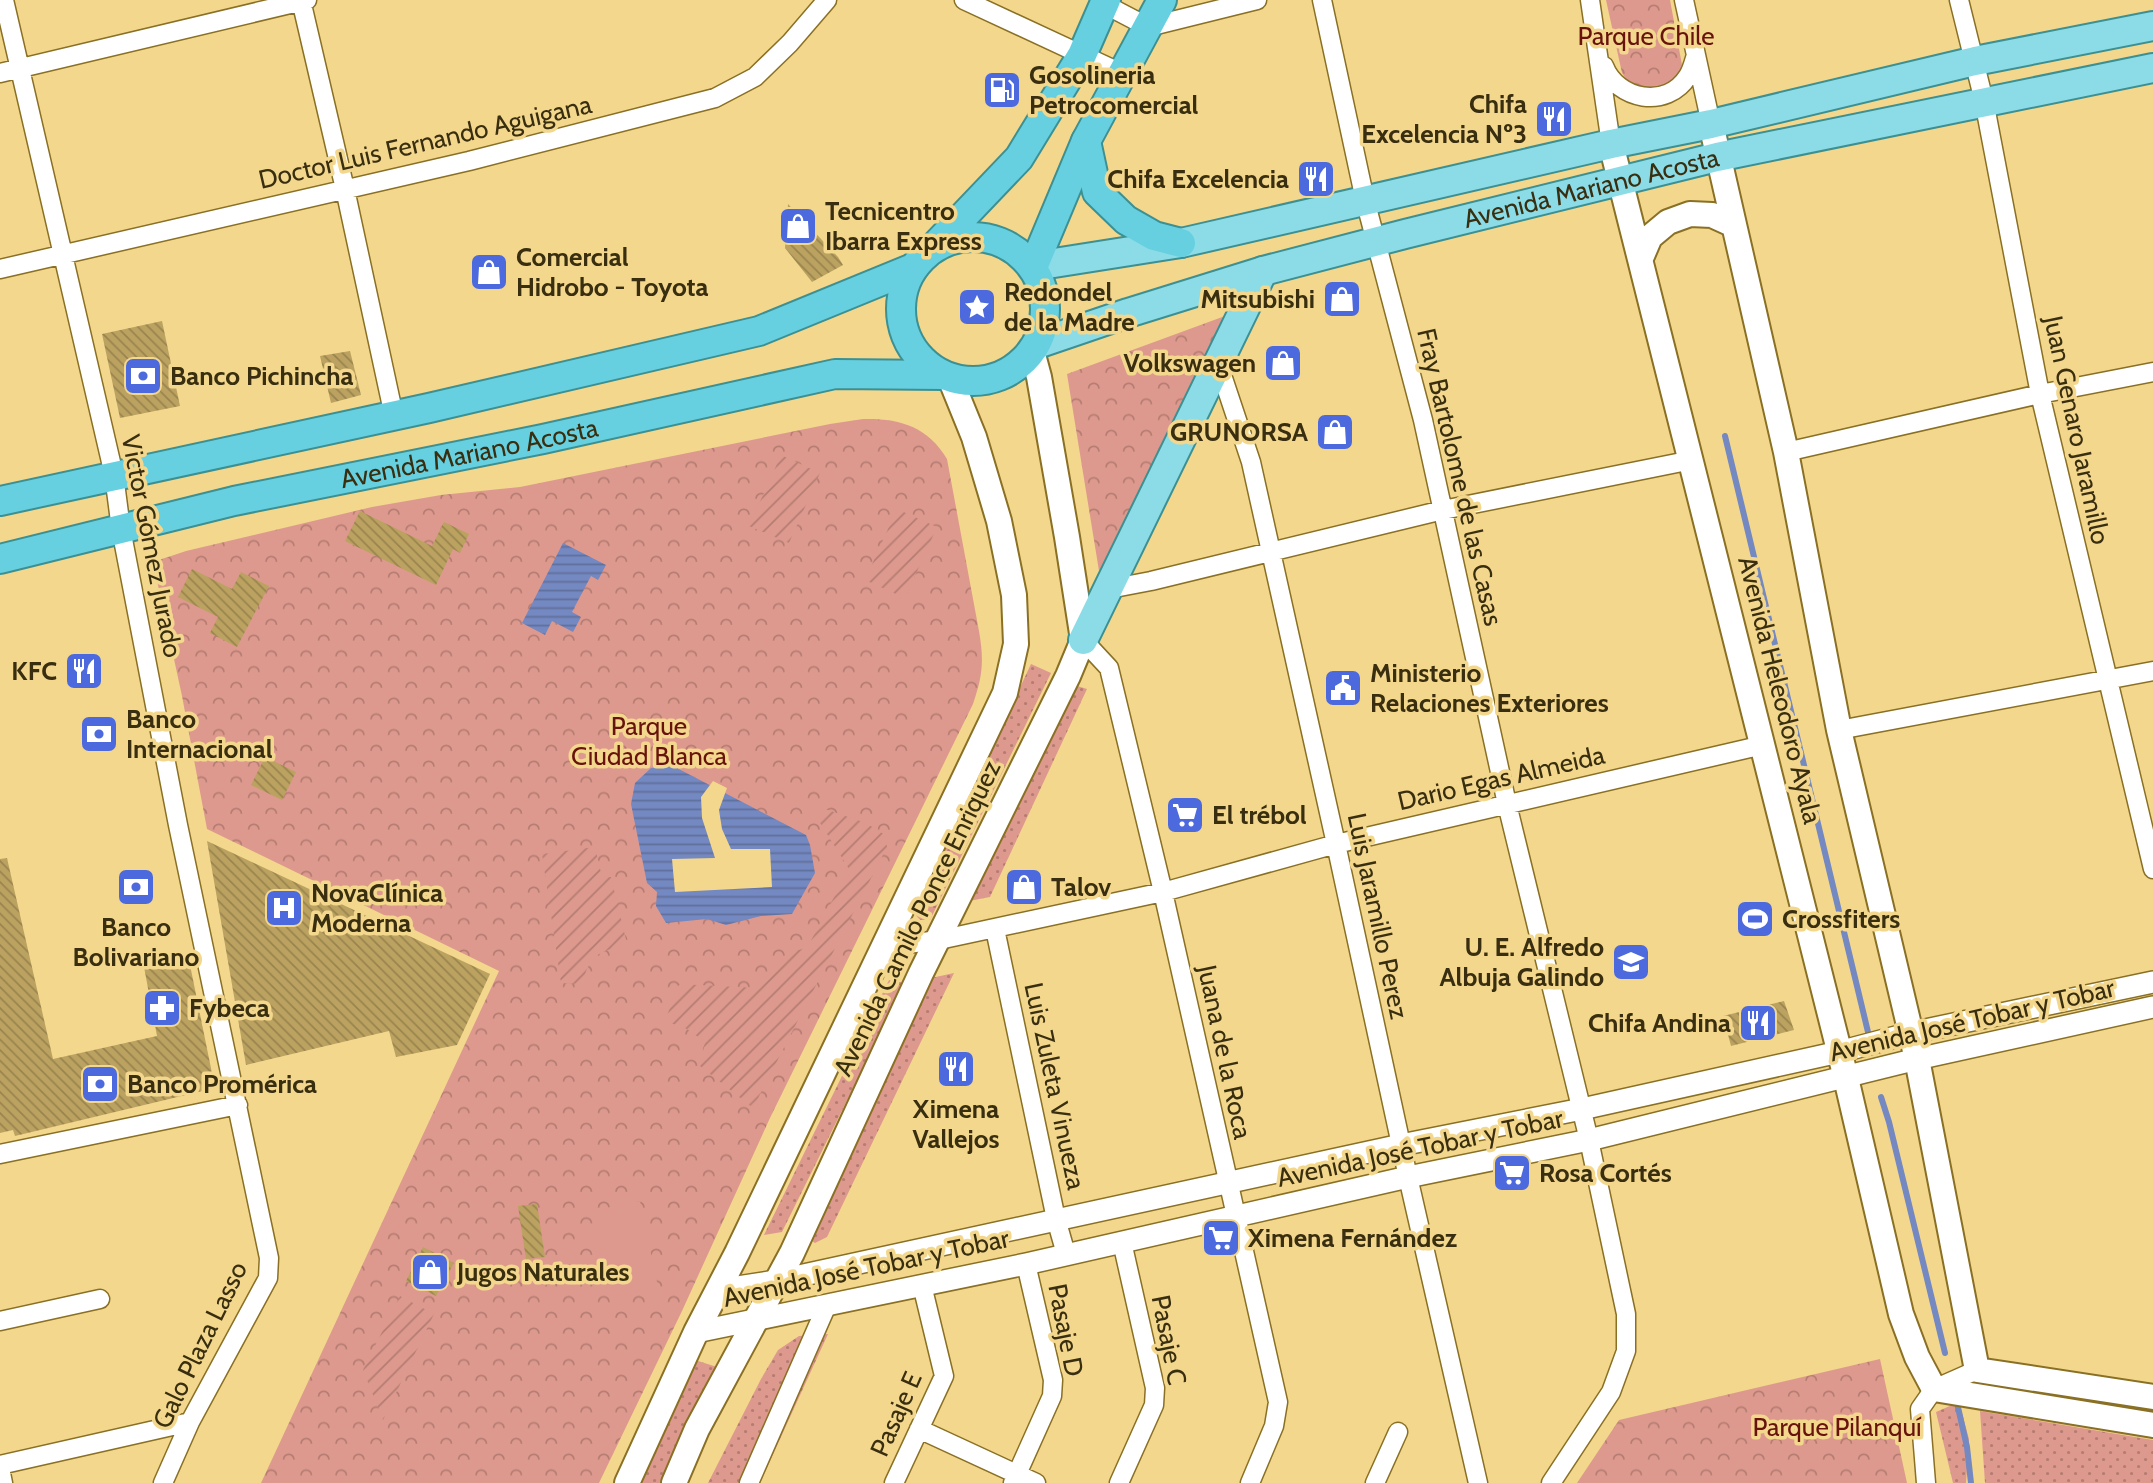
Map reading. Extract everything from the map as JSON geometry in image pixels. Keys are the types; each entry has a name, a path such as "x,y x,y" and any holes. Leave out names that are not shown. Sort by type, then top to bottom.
{"highway":[{"path":"1034,265 1086,141 1162,0"},
{"path":"923,258 950,240 970,237 990,239 1009,246 1034,265 1044,290 1044,327 1035,348 1022,363 995,378 980,381 946,376 925,363 911,347 902,328 900,308 904,287 923,258 1019,158 1082,55 1105,2"},
{"path":"1086,141 1097,192 1126,220 1154,236 1181,243"},
{"name":"Avenida Mariano Acosta","path":"0,501 394,416 759,331 923,258"},
{"name":"Avenida Mariano Acosta","path":"0,559 234,501 543,439 835,374 946,376"}],"main road":[{"name":"Avenida Mariano Acosta","path":"1034,265 1181,243 1611,144 1711,124 1975,61 2153,26"},
{"name":"Avenida Mariano Acosta","path":"1035,348 1128,313 1263,271 1374,241 1717,157 2153,68"},
{"name":"Avenida Heleodoro Ayala","path":"1711,124 1786,452 1839,730 1917,1059 1977,1370"},
{"name":"Avenida Heleodoro Ayala","path":"1611,144 1846,1077 1901,1314 1917,1357 1934,1389"},
{"path":"1641,258 1650,237 1668,222 1689,214 1712,215 1734,225"},
{"path":"1083,640 1263,271"},
{"path":"1035,348 1083,640"},
{"name":"Avenida Camilo Ponce Enriquez","path":"626,1483 696,1332 1005,693 1016,644 1014,595 999,521 974,437 946,376"},
{"name":"Avenida Camilo Ponce Enriquez","path":"674,1483 697,1429 792,1253 921,973 1068,676 1083,640"},
{"path":"1977,1370 2153,1397"},
{"path":"1934,1389 2153,1425"}],"street":[{"name":"Victor Gómez Jurado","path":"4,0 114,475 121,529 178,825 238,1105"},
{"path":"0,74 303,0 394,416"},
{"name":"Doctor Luis Fernando Aguigana","path":"0,269 469,161 715,98 755,76 790,43 827,0"},
{"path":"964,0 1121,73"},
{"path":"1105,2 1148,27 1257,0"},
{"name":"Fray Bartolome de las Casas","path":"1322,0 1364,200 1423,420 1507,804 1582,1110 1626,1314 1626,1351 1611,1392 1551,1483"},
{"name":"Avenida Heleodoro Ayala","path":"1590,0 1611,144"},
{"name":"Avenida Heleodoro Ayala","path":"1684,0 1711,124"},
{"name":"Juan Genaro Jaramillo","path":"1959,0 1984,101 2040,394 2153,869"},
{"path":"1600,56 1608,78 1626,93 1649,98 1671,92 1680,84 1688,76 1696,55"},
{"name":"Luis Jaramillo Perez","path":"1218,363 1251,463 1478,1483"},
{"path":"1786,452 2040,394 2153,372"},
{"path":"1109,589 1443,510 1692,460"},
{"name":"Juana de la Roca","path":"1083,640 1109,668 1163,892 1278,1402 1274,1426 1250,1483"},
{"path":"1839,730 2107,682 2153,671"},
{"name":"Dario Egas Almeida","path":"883,947 939,940 1163,892 1336,844 1763,745"},
{"name":"Luis Zuleta Vinueza","path":"995,929 1056,1219 1066,1254"},
{"name":"Avenida José Tobar y Tobar","path":"718,1290 776,1281 1401,1145 1582,1110 1911,1033 2153,982"},
{"name":"Avenida José Tobar y Tobar","path":"696,1332 1026,1264 1408,1177 1589,1140 1917,1059 2153,1007"},
{"path":"0,1154 238,1105"},
{"name":"Galo Plaza Lasso","path":"163,1483 190,1422 270,1270 270,1258 238,1105"},
{"name":"Pasaje C","path":"1119,1483 1154,1405 1155,1388 1122,1242"},
{"name":"Pasaje D","path":"1015,1479 1052,1396 1054,1380 1026,1264"},
{"name":"Pasaje E","path":"894,1483 944,1376 922,1285"},
{"path":"0,1321 100,1299"},
{"path":"749,1483 827,1305"},
{"path":"1926,1483 1920,1409 1934,1389 1977,1370"},
{"path":"3,1483 0,1467 190,1422"},
{"path":"919,1429 1015,1479 1036,1483"},
{"path":"1375,1483 1398,1432"}],"green space":[{"name":"Parque Chile","path":"1606,0 1670,0 1682,65 1679,76 1658,93 1632,88 1622,73"},
{"path":"1225,316 1227,332 1099,571 1067,374"},
{"name":"Parque Ciudad Blanca","path":"863,419 888,420 911,426 931,439 947,459 981,641 982,667 979,684 973,704 770,1118 682,1311 599,1483 261,1483 499,971 207,829 153,562 186,551 372,507 441,495 520,487"},
{"path":"781,455 820,473 789,543 749,526"},
{"path":"897,509 937,527 905,598 865,580"},
{"path":"1031,664 1051,673 930,920 920,920 914,913"},
{"path":"1074,685 1087,689 990,897 969,901"},
{"path":"822,808 866,823 885,835 887,847 753,1108 700,1066 705,1042 687,1029 665,1021 679,984 758,988 794,951 807,948 849,869 817,818"},
{"path":"595,847 602,877 611,877 627,944 602,952 592,960 582,984 561,983 542,854"},
{"path":"954,973 827,1237 815,1243 806,1237 931,978"},
{"path":"889,980 905,983 782,1232 764,1235"},
{"path":"640,1201 658,1287 609,1297 591,1211"},
{"path":"400,1296 434,1314 383,1420 363,1370"},
{"path":"828,1334 760,1483 708,1483 778,1350 799,1336"},
{"name":"Parque Pilanquí","path":"1880,1359 1907,1483 1577,1483 1619,1420"},
{"path":"695,1360 717,1367 662,1483 639,1483"},
{"path":"1959,1402 1969,1439 1966,1483 1953,1483 1936,1412"},
{"path":"1980,1411 2153,1440 2153,1483 1985,1483"}],"water":[{"path":"563,543 606,565 598,580 591,576 572,612 581,617 573,632 552,621 545,635 522,623"},
{"path":"671,765 806,835 815,873 792,914 761,916 726,925 707,919 666,923 656,906 657,892 647,883 631,804 635,783 651,768"}],"pier":[{"path":"713,781 727,788 719,810 722,829 731,849 770,849 772,887 675,892 672,859 715,858 702,818 701,797"}],"building":[{"name":"Tecnicentro Ibarra Express","path":"788,204 843,265 812,282 785,248"},
{"path":"162,321 180,406 120,418 102,334"},
{"path":"350,351 361,395 331,403 320,356"},
{"path":"360,511 432,546 444,522 469,534 460,553 453,549 436,585 345,541"},
{"path":"192,569 232,589 241,572 269,586 237,647 210,633 218,617 178,597"},
{"path":"265,757 296,772 282,800 251,785"},
{"name":"NovaClínica Moderna","path":"207,841 490,974 457,1045 396,1057 389,1031 246,1065"},
{"path":"7,858 53,1059 157,1036 144,967 189,960 215,1088 15,1136 13,1130 0,1133 0,859"},
{"name":"Chifa Andina","path":"1784,1001 1794,1030 1731,1046 1723,1016"},
{"path":"537,1204 545,1257 526,1259 518,1206"},
{"name":"Jugos Naturales","path":"423,1247 454,1263 436,1296 406,1281"}],"waterway":[{"path":"1725,436 1868,1032"},
{"path":"1881,1097 1945,1353"},
{"path":"1957,1403 1967,1447 1971,1483"}],"place":[{"name":"Gosolineria Petrocomercial","path":"1002,90"},
{"name":"Chifa Excelencia Nº3","path":"1554,119"},
{"name":"Chifa Excelencia","path":"1316,179"},
{"name":"Tecnicentro Ibarra Express","path":"798,226"},
{"name":"Comercial Hidrobo - Toyota","path":"489,272"},
{"name":"Mitsubishi","path":"1342,299"},
{"name":"Redondel de la Madre","path":"977,307"},
{"name":"Volkswagen","path":"1283,363"},
{"name":"Banco Pichincha","path":"143,376"},
{"name":"GRUNORSA","path":"1335,432"},
{"name":"KFC","path":"84,671"},
{"name":"Ministerio Relaciones Exteriores","path":"1343,688"},
{"name":"Banco Internacional","path":"99,734"},
{"name":"El trébol","path":"1185,815"},
{"name":"Banco Bolivariano","path":"136,887"},
{"name":"Talov","path":"1024,887"},
{"name":"NovaClínica Moderna","path":"284,908"},
{"name":"Crossfiters","path":"1755,919"},
{"name":"U. E. Alfredo Albuja Galindo","path":"1631,962"},
{"name":"Fybeca","path":"162,1008"},
{"name":"Chifa Andina","path":"1758,1023"},
{"name":"Ximena Vallejos","path":"956,1069"},
{"name":"Banco Promérica","path":"100,1084"},
{"name":"Rosa Cortés","path":"1512,1173"},
{"name":"Ximena Fernández","path":"1221,1238"},
{"name":"Jugos Naturales","path":"430,1272"}]}
